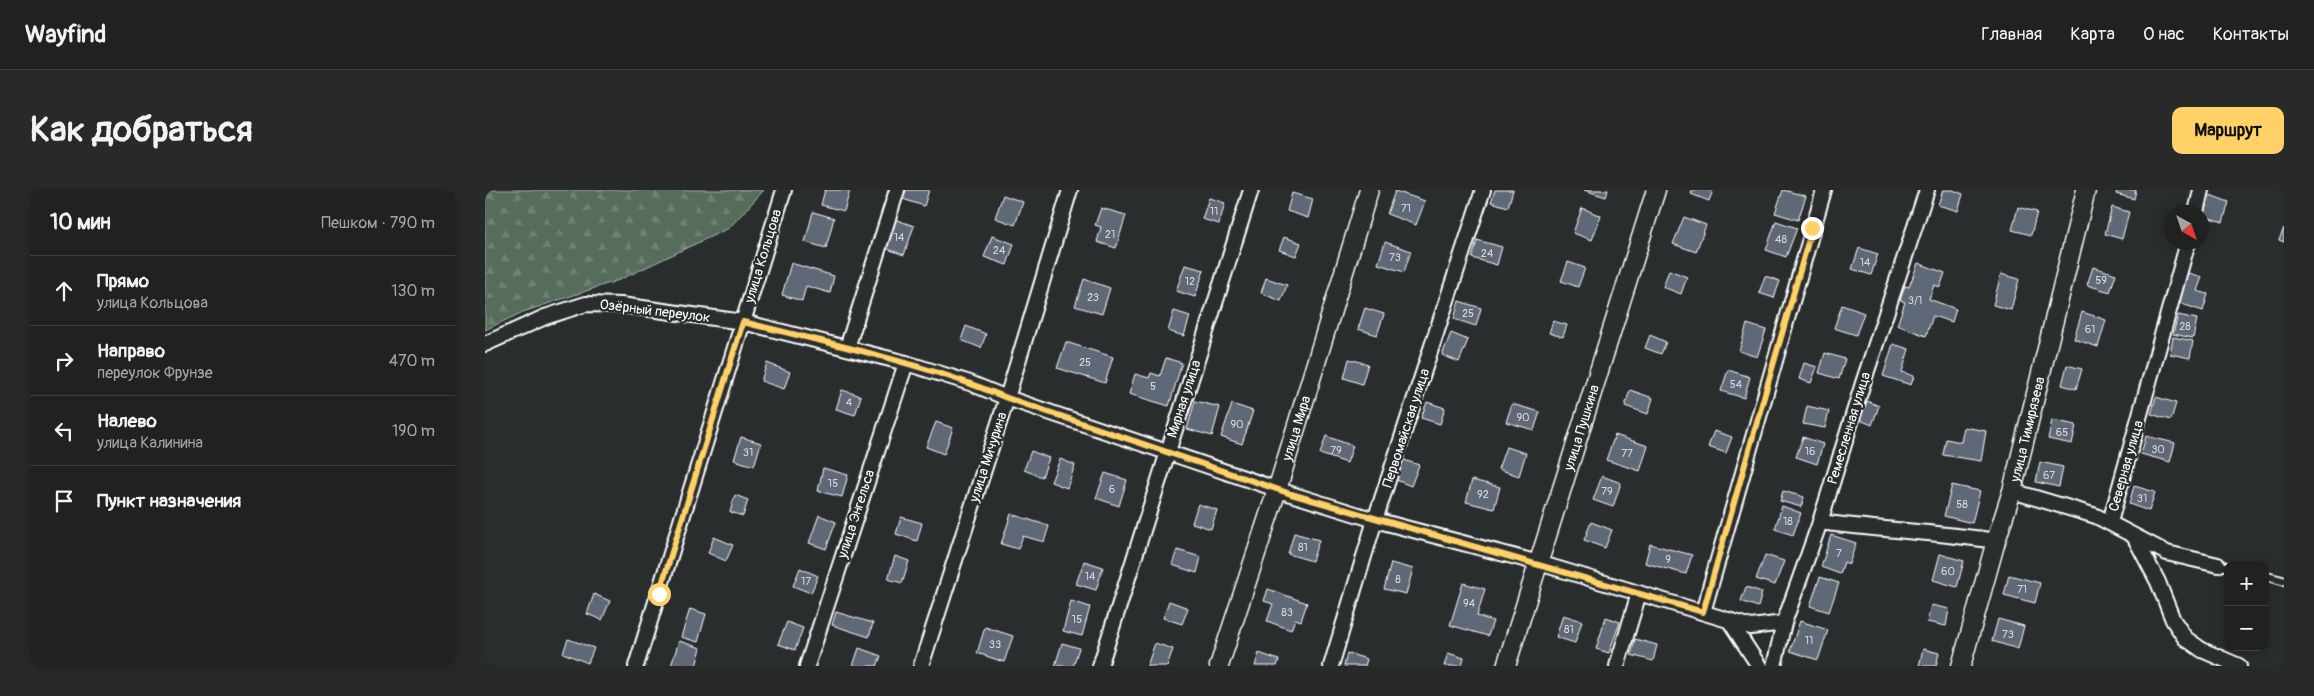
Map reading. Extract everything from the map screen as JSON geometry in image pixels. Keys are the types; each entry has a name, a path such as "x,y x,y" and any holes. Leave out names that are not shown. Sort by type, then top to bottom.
{"street":[{"name":"улица Кольцова","path":"636,666 784,190"},
{"path":"847,348 897,190"},
{"name":"улица Мичурина","path":"921,666 1007,398 1070,190"},
{"name":"Мирная улица","path":"1100,666 1251,190"},
{"name":"улица Мира","path":"1219,666 1277,490 1369,190"},
{"name":"Первомайская улица","path":"1331,666 1375,520 1483,190"},
{"name":"улица Пушкина","path":"1506,666 1656,190"},
{"path":"1703,612 1824,190"},
{"name":"Ремесленная улица","path":"1774,666 1784,623 1820,522 1863,383 1927,190"},
{"name":"улица Тимирязева","path":"1961,666 1996,541 2012,492 2086,190"},
{"path":"2198,205 2201,190"},
{"name":"Северная улица","path":"2186,250 2110,522 2135,538 2158,582 2173,620 2185,638 2201,650 2239,666"},
{"name":"Озёрный переулок","path":"485,344 545,317 586,304 621,304 743,322 906,363 970,383 1007,398 1166,453 1375,520 1539,563 1751,627 1784,623"},
{"name":"улица Энгельса","path":"807,666 906,363"},
{"path":"2012,492 2110,522"},
{"path":"1820,522 1863,528 1957,535 1996,541"},
{"path":"2135,538 2167,553 2223,566"},
{"path":"1617,666 1639,593"},
{"path":"1729,620 1759,666"}],"lane":[{"path":"2269,577 2284,581"}],"green space":[{"path":"485,190 764,190 729,228 619,280 523,312 485,330"}],"building":[{"path":"825,190 850,190 844,211 821,205"},
{"path":"906,190 929,190 924,206 903,199"},
{"path":"1495,190 1513,190 1508,207 1491,202"},
{"path":"1584,190 1608,190 1606,197"},
{"path":"1692,190 1713,190 1709,201 1691,194"},
{"path":"1783,190 1806,196 1798,220 1775,213"},
{"path":"1943,190 1953,190 1963,194 1958,211 1938,205"},
{"path":"2117,190 2136,190 2134,199 2116,194"},
{"path":"1395,191 1425,201 1416,225 1387,214"},
{"path":"1292,193 1313,199 1308,218 1287,211"},
{"path":"1003,195 1023,202 1015,225 995,218"},
{"path":"2210,195 2229,202 2223,222 2209,218 2209,205 2207,205"},
{"path":"1209,198 1225,203 1219,224 1202,219"},
{"path":"2018,207 2037,212 2031,235 2012,230"},
{"path":"2112,207 2129,212 2122,239 2105,234"},
{"path":"1101,208 1126,215 1116,248 1097,242 1101,227 1095,225"},
{"path":"1582,208 1601,216 1592,240 1573,233"},
{"path":"813,212 834,218 826,248 805,242"},
{"path":"1684,217 1706,225 1696,252 1673,244"},
{"path":"894,219 914,226 904,255 885,248"},
{"path":"1776,221 1797,228 1786,257 1766,250"},
{"path":"2284,228 2284,242 2279,240"},
{"path":"992,236 1014,244 1007,265 984,257"},
{"path":"1284,237 1301,243 1296,256 1279,250"},
{"path":"1477,240 1502,247 1497,265 1472,258"},
{"path":"1385,242 1411,251 1404,272 1378,264"},
{"path":"1859,248 1878,254 1871,275 1852,269"},
{"path":"1568,262 1585,268 1578,287 1561,281"},
{"path":"791,263 834,276 830,293 806,286 802,301 782,295"},
{"path":"1918,263 1945,273 1940,287 1934,285 1929,299 1956,309 1952,322 1933,316 1926,336 1897,325 1905,302 1900,300 1905,286 1909,287"},
{"path":"1185,265 1204,270 1195,297 1176,291"},
{"path":"2093,267 2116,274 2110,292 2087,285"},
{"path":"1669,270 1687,277 1681,294 1663,287"},
{"path":"2188,273 2202,277 2197,291 2208,294 2203,311 2179,303"},
{"path":"2001,274 2019,279 2011,310 1993,305"},
{"path":"1765,276 1780,281 1774,298 1759,293"},
{"path":"1266,278 1287,285 1281,301 1261,293"},
{"path":"1084,279 1110,288 1102,314 1075,306"},
{"path":"1459,301 1481,308 1476,326 1454,319"},
{"path":"1842,305 1864,313 1856,335 1834,328"},
{"path":"1365,308 1384,314 1377,335 1358,329"},
{"path":"1174,311 1190,316 1184,336 1168,331"},
{"path":"2082,312 2106,320 2098,347 2074,339"},
{"path":"2178,315 2197,319 2193,338 2173,334"},
{"path":"1553,321 1567,325 1563,337 1549,333"},
{"path":"1747,324 1766,330 1757,357 1739,351"},
{"path":"966,326 986,334 981,348 961,340"},
{"path":"1451,333 1468,340 1459,362 1442,355"},
{"path":"1650,335 1666,342 1661,354 1645,348"},
{"path":"2173,337 2193,341 2190,358 2170,354"},
{"path":"1066,342 1113,357 1105,383 1057,368"},
{"path":"1893,344 1909,349 1902,372 1914,376 1911,385 1883,376"},
{"path":"1825,353 1845,359 1839,379 1819,373"},
{"path":"1166,358 1182,363 1169,406 1129,394 1135,374 1149,378 1151,373 1160,376"},
{"path":"1349,359 1368,364 1362,384 1344,378"},
{"path":"767,363 790,372 784,389 761,381"},
{"path":"1804,363 1817,367 1811,383 1799,379"},
{"path":"2067,365 2082,369 2076,389 2062,385"},
{"path":"1728,370 1750,377 1744,398 1721,391"},
{"path":"842,390 861,396 855,415 836,409"},
{"path":"1630,390 1653,398 1648,414 1625,406"},
{"path":"2156,397 2176,403 2171,420 2151,414"},
{"path":"1195,401 1220,407 1212,436 1187,429"},
{"path":"1867,401 1879,406 1872,425 1860,420"},
{"path":"1427,402 1445,408 1440,424 1421,418"},
{"path":"1232,404 1253,411 1242,444 1221,437"},
{"path":"1512,404 1540,412 1534,430 1506,422"},
{"path":"1807,406 1829,411 1825,428 1803,424"},
{"path":"2052,420 2076,425 2072,444 2048,439"},
{"path":"936,422 953,428 944,454 926,447"},
{"path":"1964,427 1986,431 1981,461 1943,455 1946,439 1961,442"},
{"path":"1714,431 1732,437 1726,453 1708,447"},
{"path":"1615,435 1648,446 1640,471 1606,460"},
{"path":"1326,436 1353,446 1347,463 1320,454"},
{"path":"2146,436 2175,443 2170,462 2141,454"},
{"path":"741,437 761,443 754,466 734,460"},
{"path":"1803,437 1823,444 1817,464 1796,457"},
{"path":"1506,447 1526,453 1519,476 1498,469"},
{"path":"1031,451 1049,458 1042,477 1024,470"},
{"path":"1060,459 1075,465 1067,488 1051,482"},
{"path":"1401,459 1419,465 1411,486 1394,479"},
{"path":"2040,462 2063,467 2059,487 2036,482"},
{"path":"823,468 848,475 842,497 818,491"},
{"path":"1105,473 1127,480 1119,506 1096,498"},
{"path":"1602,476 1621,483 1613,507 1593,500"},
{"path":"1472,480 1500,487 1494,509 1466,502"},
{"path":"1952,485 1980,491 1972,523 1944,516"},
{"path":"2134,486 2155,492 2149,511 2129,504"},
{"path":"1783,491 1804,497 1801,507 1780,501"},
{"path":"735,495 748,500 743,516 730,512"},
{"path":"1198,504 1217,510 1211,529 1192,523"},
{"path":"1782,506 1801,513 1793,535 1775,529"},
{"path":"1011,514 1049,526 1044,542 1023,536 1018,549 1001,544"},
{"path":"819,515 836,522 826,549 809,543"},
{"path":"901,517 922,523 917,541 896,534"},
{"path":"1591,522 1612,530 1605,548 1584,540"},
{"path":"1294,533 1319,540 1312,561 1288,554"},
{"path":"1831,535 1856,543 1849,564 1844,562 1840,574 1821,567"},
{"path":"714,537 733,545 726,561 708,553"},
{"path":"1650,544 1692,555 1686,574 1645,563"},
{"path":"1177,550 1201,557 1197,573 1172,565"},
{"path":"1940,554 1964,561 1957,587 1933,580"},
{"path":"1765,555 1784,561 1775,585 1756,579"},
{"path":"895,556 909,561 902,583 888,579"},
{"path":"1084,561 1103,567 1096,590 1076,584"},
{"path":"1391,563 1413,569 1406,594 1384,589"},
{"path":"800,568 818,576 811,593 793,586"},
{"path":"2009,575 2040,583 2035,603 2004,595"},
{"path":"1820,577 1839,583 1829,612 1810,606"},
{"path":"1463,583 1485,589 1477,616 1493,621 1488,636 1450,625"},
{"path":"1746,587 1762,592 1758,607 1741,601"},
{"path":"1268,589 1307,603 1301,621 1295,619 1291,630 1267,621 1273,604 1264,601"},
{"path":"594,594 610,601 602,620 587,614"},
{"path":"1071,601 1090,607 1082,636 1063,631"},
{"path":"1169,601 1188,608 1182,624 1163,618"},
{"path":"1931,605 1949,609 1946,626 1927,622"},
{"path":"690,609 706,614 698,642 681,637"},
{"path":"836,612 873,623 869,637 832,625"},
{"path":"1563,615 1582,621 1575,643 1556,637"},
{"path":"1606,617 1620,622 1609,653 1596,649"},
{"path":"1998,619 2024,626 2018,649 1992,641"},
{"path":"1800,621 1828,630 1818,660 1790,651"},
{"path":"787,622 803,628 795,650 778,644"},
{"path":"985,627 1013,636 1004,662 977,653"},
{"path":"568,639 594,648 588,663 563,653"},
{"path":"1635,639 1657,645 1653,661 1631,655"},
{"path":"679,641 701,648 696,666 671,666"},
{"path":"1062,643 1079,648 1073,666 1055,666"},
{"path":"1155,643 1173,649 1167,666 1147,666"},
{"path":"859,648 881,656 877,666 853,666"},
{"path":"1923,649 1939,653 1936,666 1919,666"},
{"path":"1259,653 1279,660 1277,666 1255,666"},
{"path":"1347,653 1367,659 1365,666 1344,666"},
{"path":"1448,653 1464,658 1462,666 1444,666"}],"route":[{"path":"659,594 743,322 906,363 970,383 1007,398 1166,453 1291,494 1375,520 1539,563 1703,612 1812,228"}]}
